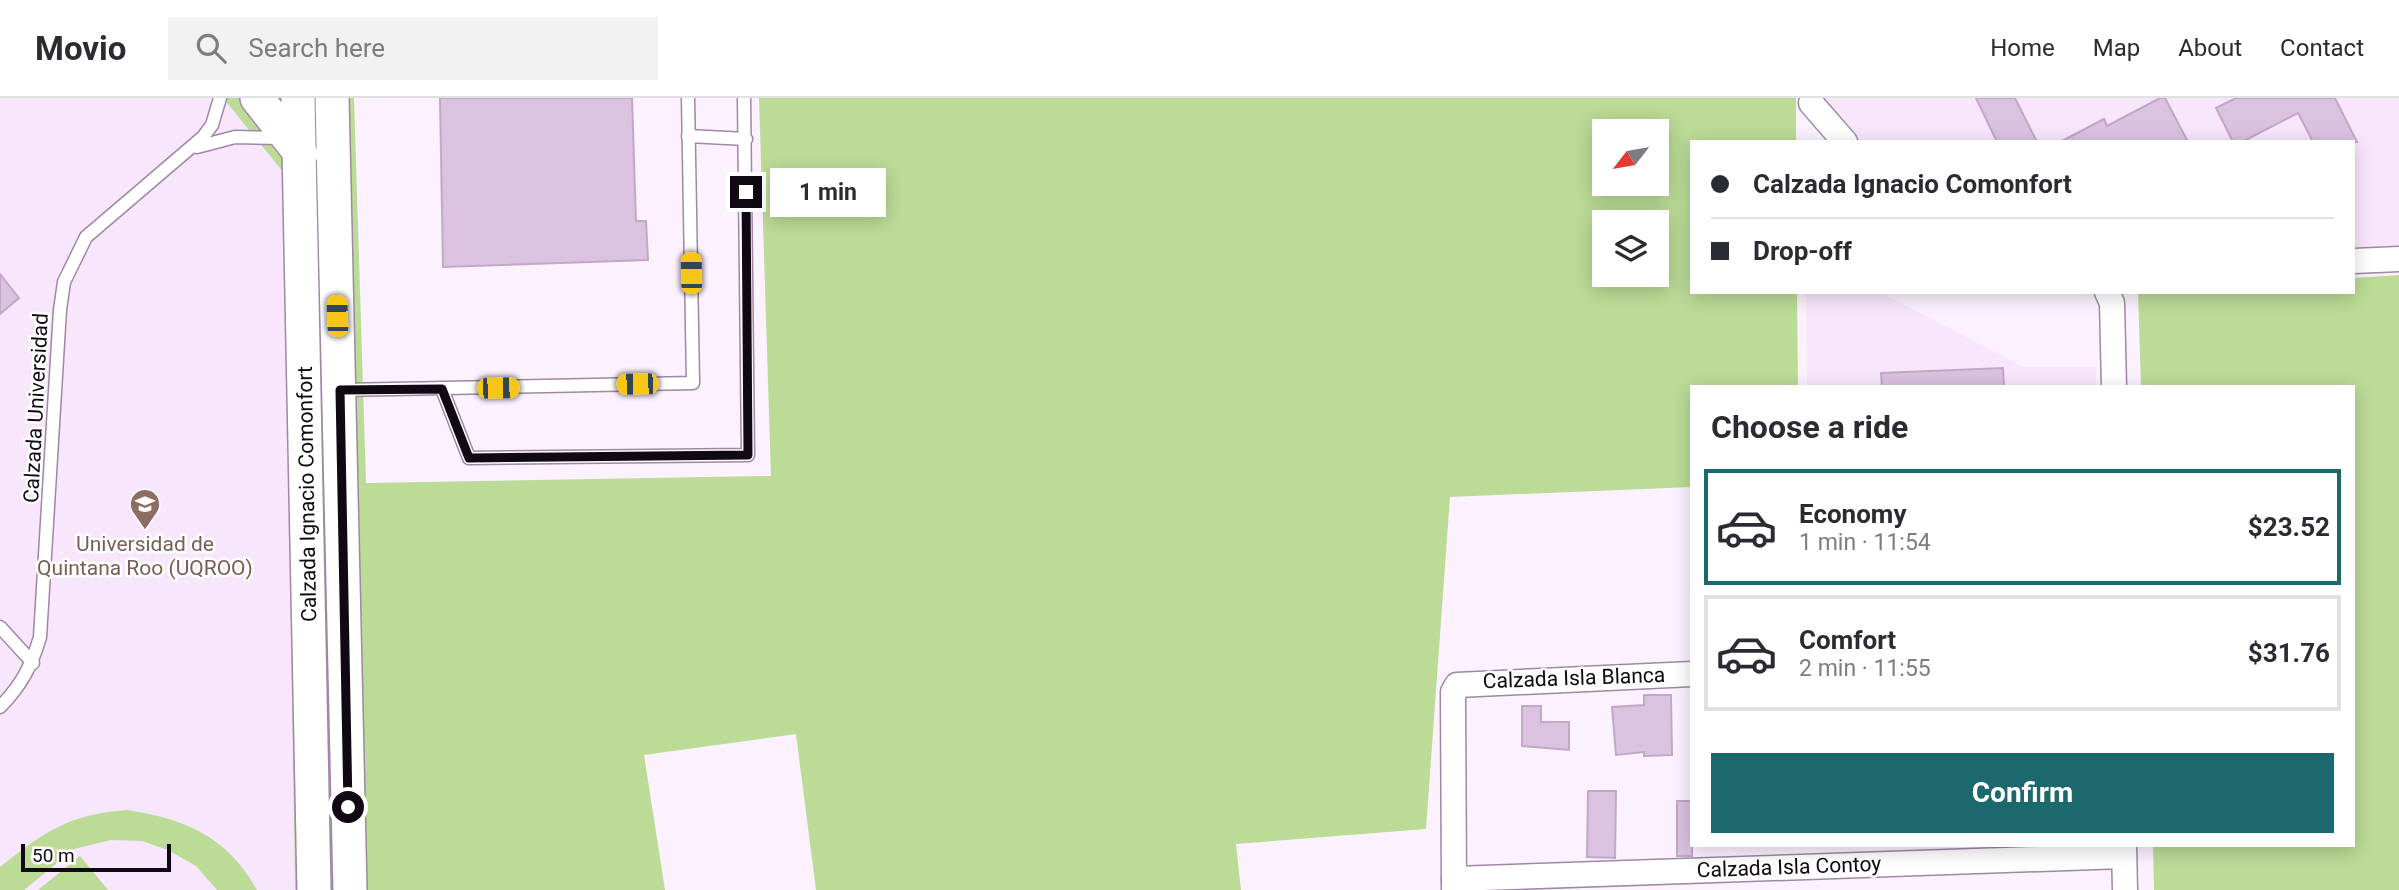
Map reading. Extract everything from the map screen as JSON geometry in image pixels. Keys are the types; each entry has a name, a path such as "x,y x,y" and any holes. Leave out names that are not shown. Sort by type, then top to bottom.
{"main road":[{"path":"257,98 295,146"},
{"name":"Calzada Ignacio Comonfort","path":"298,98 295,146 314,890"},
{"name":"Calzada Ignacio Comonfort","path":"332,98 350,890"}],"street":[{"path":"1811,103 1842,140"},
{"path":"2355,261 2399,259"},
{"path":"2109,294 2112,303 2114,385"},
{"name":"Calzada Isla Blanca","path":"1454,884 1453,692 1457,685 1690,674"},
{"path":"2124,851 2125,890"},
{"name":"Calzada Isla Contoy","path":"1454,884 2124,851"}],"lane":[{"name":"Calzada Universidad","path":"0,707 14,693 33,663 40,637 60,310 64,282 86,237 187,152 212,125 220,98"},
{"path":"340,390 692,383 688,98"},
{"path":"442,389 469,458 748,455 744,98"},
{"path":"688,136 746,139"},
{"name":"Calzada Universidad","path":"187,152 206,142 235,137 295,146"},
{"path":"0,627 33,663"}],"shaded area":[{"name":"Universidad de Quintana Roo (UQROO)","path":"0,98 223,98 284,172 295,890 0,890"},
{"path":"1808,98 2399,98 2399,249 2355,251 2355,140 1848,140"},
{"path":"1806,294 1884,294 2024,367 2096,367 2096,385 1807,385"}],"green space":[{"path":"223,98 354,98 366,483 771,476 759,98 1796,98 1796,140 1690,140 1690,294 1797,294 1798,385 1690,385 1690,487 1450,497 1426,829 1236,844 1241,890 816,890 796,734 644,755 665,890 295,890 284,173"},
{"path":"2399,275 2399,890 2154,890 2153,847 2355,847 2355,385 2141,385 2138,294 2355,294 2355,278"},
{"path":"127,810 168,819 202,833 232,856 257,890 217,890 196,866 168,850 142,841 111,840 74,849 24,890 0,890 0,867 44,835 89,816"},
{"path":"80,856 108,890 38,890"}],"building":[{"path":"440,98 632,98 636,221 646,221 648,260 443,267"},
{"path":"1976,98 2015,98 2036,140 1996,140"},
{"path":"2160,98 2165,98 2187,140 2064,140 2104,119 2107,126"},
{"path":"2236,98 2335,98 2357,142 2312,140 2298,113 2246,140 2232,140 2216,108"},
{"path":"0,274 19,298 0,314"},
{"path":"2003,368 2004,385 1882,385 1881,373"},
{"path":"1644,695 1671,695 1672,755 1644,756 1644,752 1616,755 1612,707 1644,705"},
{"path":"1522,706 1541,706 1541,722 1569,722 1569,750 1522,746"},
{"path":"1588,791 1616,791 1615,858 1587,857"},
{"path":"1677,801 1690,801 1692,856 1677,856"}],"place":[{"name":"Universidad de Quintana Roo (UQROO)","path":"145,531"}],"route":[{"path":"348,807 340,390 442,389 469,458 748,455 746,192"}]}
